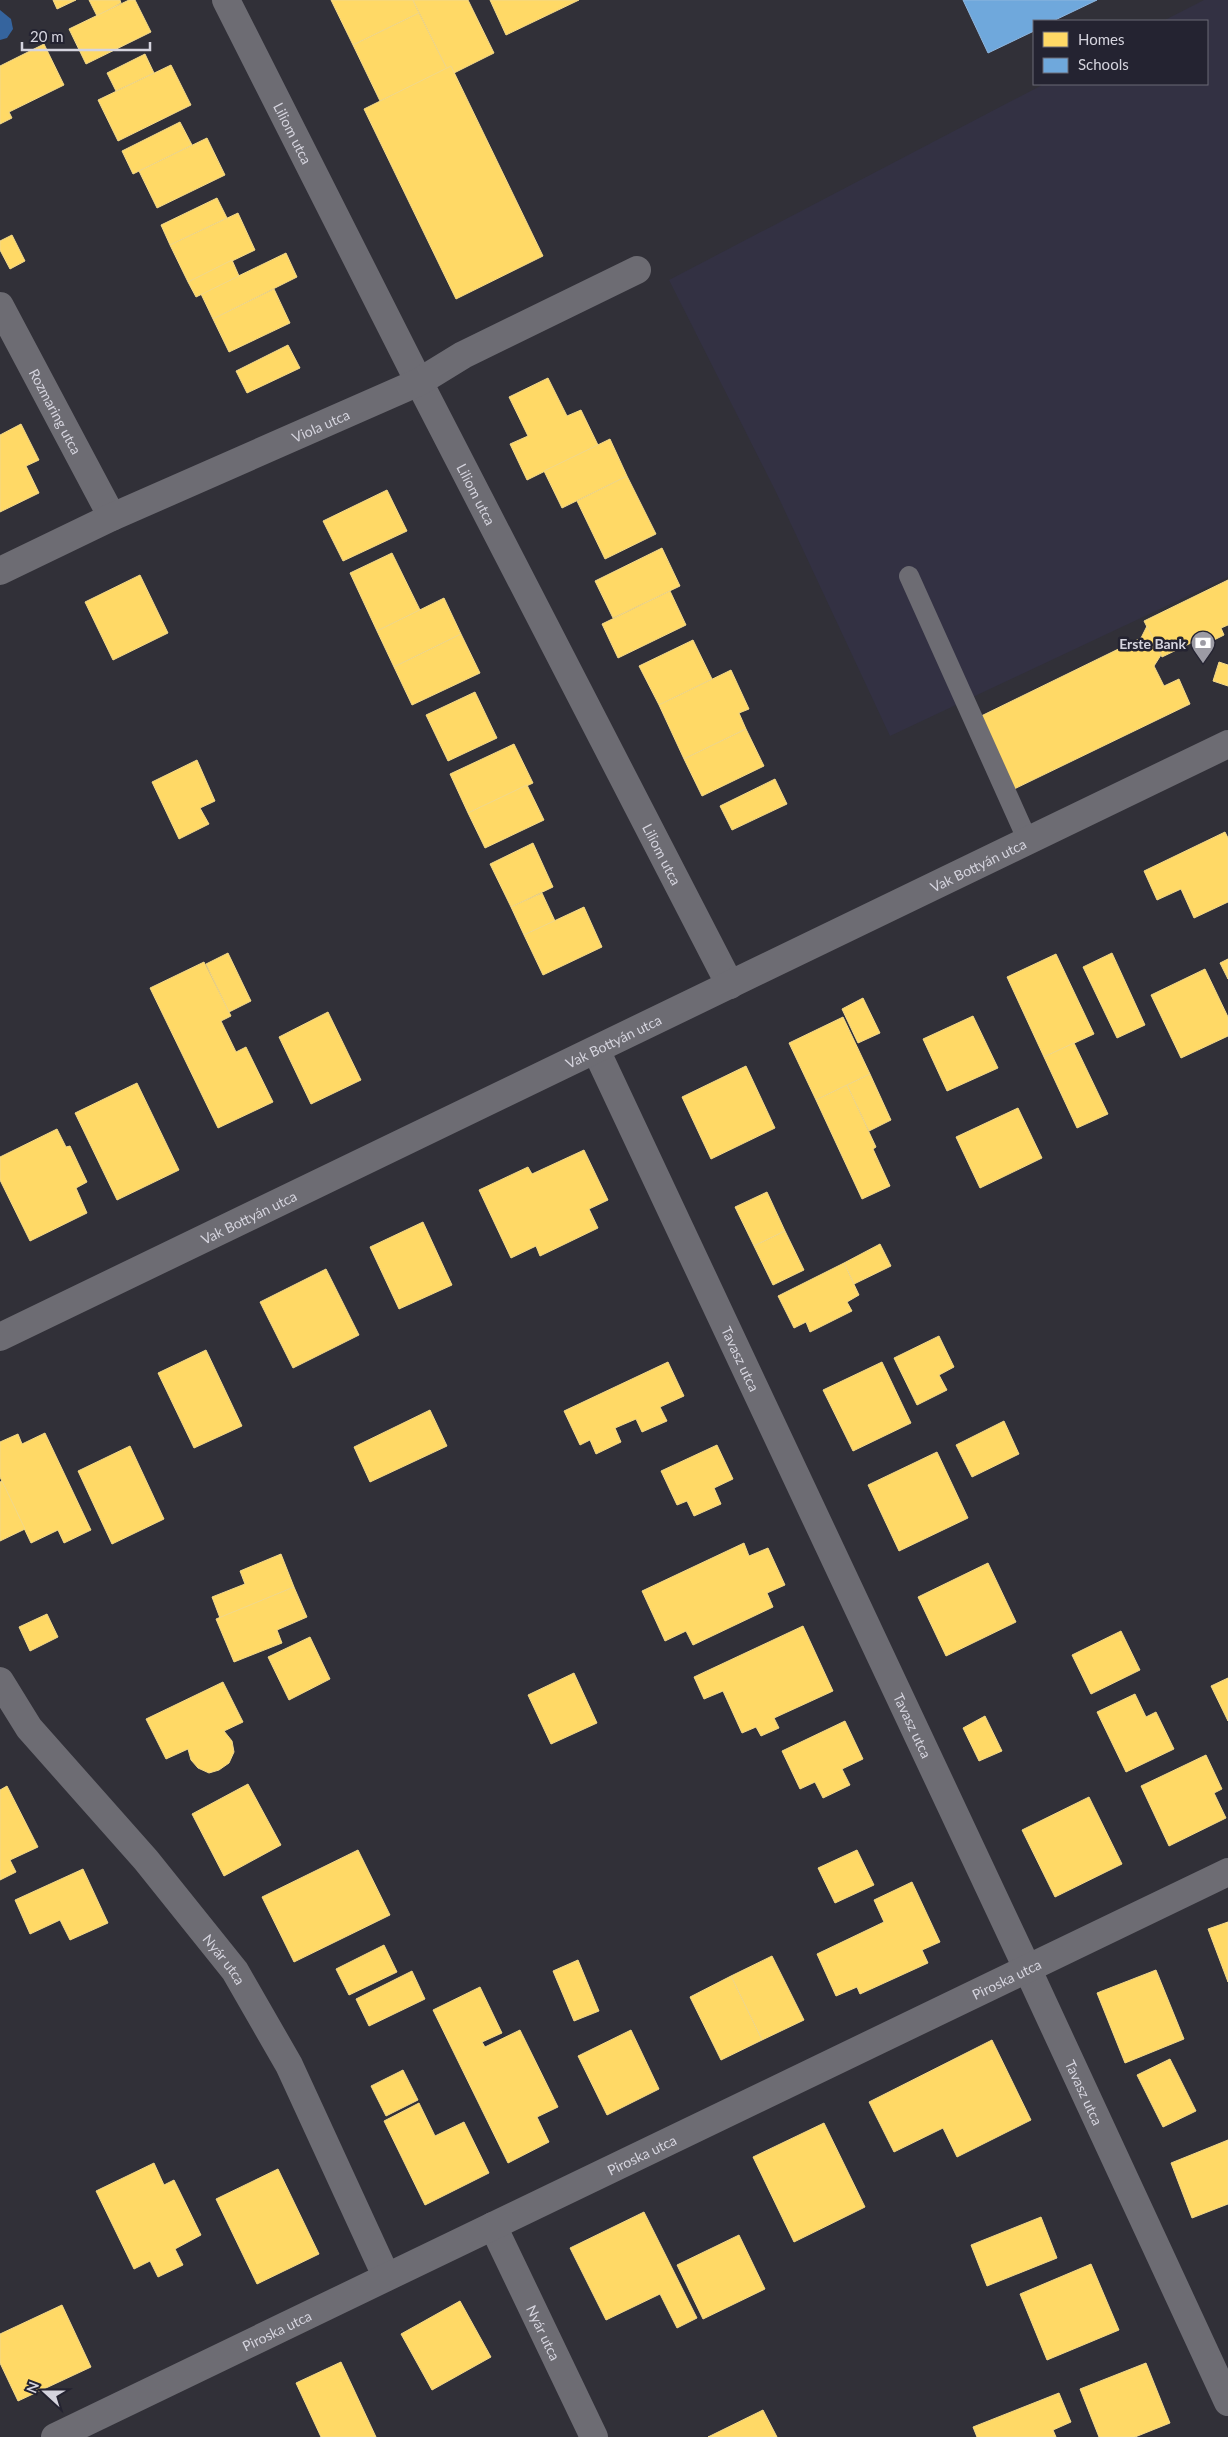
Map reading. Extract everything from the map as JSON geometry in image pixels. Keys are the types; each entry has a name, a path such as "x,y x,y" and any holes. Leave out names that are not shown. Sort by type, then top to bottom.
{"street":[{"name":"Liliom utca","path":"226,0 419,382 730,985"},
{"name":"Viola utca","path":"0,570 112,517 419,382 463,356 637,270"},
{"name":"Rozmaring utca","path":"0,306 112,517"},
{"name":"Vak Bottyán utca","path":"0,1337 1228,744"},
{"name":"Tavasz utca","path":"596,1050 1028,1968 1228,2402"},
{"name":"Nyár utca","path":"0,1681 29,1728 146,1860 235,1971 289,2065 386,2276"},
{"name":"Piroska utca","path":"55,2437 1228,1872"},
{"name":"Nyár utca","path":"493,2226 594,2437"}],"lane":[{"path":"909,576 1028,841"}],"shaded area":[{"path":"1204,0 1228,0 1228,577 890,736 776,492 669,280 1042,85 1208,85 1208,20 1165,20"}],"water":[{"path":"0,10 11,19 13,29 7,38 0,40"}],"building: Homes":[{"path":"53,0 76,0 57,9"},
{"path":"89,0 120,0 121,3 97,16"},
{"path":"129,0 135,0 151,32 86,64 69,29"},
{"path":"331,0 413,0 419,13 353,45"},
{"path":"413,0 468,0 494,53 454,73 451,66 447,69"},
{"path":"490,0 579,0 506,35"},
{"path":"419,13 447,69 380,101 353,45"},
{"path":"44,44 64,85 9,112 12,118 0,124 0,66"},
{"path":"145,54 154,73 116,91 107,73"},
{"path":"171,65 191,105 118,141 98,100"},
{"path":"451,66 543,256 456,299 364,109"},
{"path":"180,122 192,145 133,174 122,151"},
{"path":"207,138 225,175 157,208 139,171"},
{"path":"217,198 227,218 170,245 161,225"},
{"path":"238,213 255,250 188,282 170,245"},
{"path":"12,235 25,261 10,269 0,250 0,241"},
{"path":"286,253 297,277 213,319 201,294"},
{"path":"232,260 239,276 196,297 188,282"},
{"path":"274,289 290,323 229,352 213,319"},
{"path":"288,345 300,368 247,393 236,371"},
{"path":"548,378 567,416 581,410 598,445 527,480 510,444 528,436 509,397"},
{"path":"21,424 39,460 26,466 39,493 0,512 0,435"},
{"path":"610,439 627,476 562,508 544,471"},
{"path":"627,476 656,534 605,559 577,501"},
{"path":"387,490 407,531 343,561 323,521"},
{"path":"662,548 680,586 613,618 595,581"},
{"path":"392,553 420,610 377,631 350,573"},
{"path":"140,575 168,633 113,660 85,602"},
{"path":"1228,580 1228,625 1221,628 1224,635 1196,649 1193,642 1162,657 1144,621"},
{"path":"670,591 686,625 618,658 602,624"},
{"path":"444,598 461,634 394,667 377,631"},
{"path":"1147,626 1161,655 1154,666 1164,686 1179,679 1190,704 1010,791 975,719 1141,638"},
{"path":"461,634 480,673 412,705 394,667"},
{"path":"693,640 712,679 659,705 639,666"},
{"path":"1219,662 1228,665 1228,686 1213,681"},
{"path":"731,670 749,709 739,713 746,729 684,759 659,705"},
{"path":"475,692 497,738 448,761 426,715"},
{"path":"746,729 764,766 702,796 684,759"},
{"path":"514,744 533,783 468,813 450,774"},
{"path":"197,760 215,801 200,808 209,824 179,839 152,782"},
{"path":"775,779 787,804 732,830 720,806"},
{"path":"527,785 544,820 485,848 468,813"},
{"path":"1225,832 1228,838 1228,902 1194,918 1181,889 1157,900 1144,871"},
{"path":"533,843 553,887 511,907 490,864"},
{"path":"542,893 555,921 524,935 511,907"},
{"path":"584,907 602,947 543,975 524,935"},
{"path":"228,953 251,1001 229,1012 206,964"},
{"path":"1112,953 1145,1025 1117,1038 1083,967"},
{"path":"1056,954 1094,1034 1044,1057 1007,977"},
{"path":"1228,959 1228,979 1220,963"},
{"path":"204,962 231,1016 221,1021 236,1052 246,1047 273,1102 218,1128 150,988"},
{"path":"1205,969 1228,1017 1228,1036 1181,1058 1151,995"},
{"path":"863,998 880,1033 858,1043 842,1009"},
{"path":"328,1012 361,1080 311,1104 279,1037"},
{"path":"973,1016 998,1068 947,1091 923,1039"},
{"path":"843,1017 870,1074 816,1100 789,1043"},
{"path":"1074,1043 1108,1114 1077,1128 1044,1057"},
{"path":"746,1066 775,1128 711,1159 682,1097"},
{"path":"870,1074 891,1120 869,1131 847,1085"},
{"path":"137,1083 179,1170 117,1200 75,1113"},
{"path":"847,1085 876,1147 873,1149 890,1186 862,1199 816,1100"},
{"path":"1018,1108 1042,1158 980,1188 956,1137"},
{"path":"57,1129 66,1147 70,1146 87,1182 76,1188 87,1213 30,1241 0,1180 0,1157"},
{"path":"584,1150 608,1200 589,1209 598,1228 540,1256 536,1246 511,1258 479,1190 528,1167 532,1174"},
{"path":"767,1192 785,1231 754,1246 735,1207"},
{"path":"423,1222 452,1285 399,1309 370,1247"},
{"path":"785,1231 804,1270 773,1285 754,1246"},
{"path":"880,1244 891,1266 854,1284 844,1263"},
{"path":"844,1263 859,1295 847,1302 852,1311 810,1332 806,1322 794,1328 778,1296"},
{"path":"326,1269 359,1335 293,1368 260,1302"},
{"path":"939,1336 954,1367 939,1375 947,1390 917,1405 894,1358"},
{"path":"206,1350 242,1426 194,1448 158,1373"},
{"path":"668,1362 684,1396 660,1407 667,1421 642,1432 636,1419 615,1428 621,1442 596,1454 590,1440 580,1445 564,1411"},
{"path":"882,1362 911,1423 853,1451 823,1390"},
{"path":"430,1410 447,1446 370,1482 354,1447"},
{"path":"1004,1421 1019,1454 972,1477 956,1445"},
{"path":"45,1433 91,1530 64,1543 58,1530 31,1543 0,1477 0,1442 18,1434 22,1444"},
{"path":"717,1445 733,1479 714,1488 721,1504 694,1516 687,1501 677,1505 661,1471"},
{"path":"130,1446 164,1519 112,1544 78,1471"},
{"path":"937,1452 968,1518 899,1551 868,1485"},
{"path":"2,1481 25,1529 0,1541 0,1482"},
{"path":"744,1543 749,1556 768,1548 785,1585 767,1593 773,1607 693,1645 686,1631 665,1641 642,1591"},
{"path":"281,1554 294,1587 220,1618 212,1597 245,1584 240,1571"},
{"path":"988,1563 1016,1622 946,1656 918,1597"},
{"path":"294,1587 307,1617 277,1630 282,1643 234,1662 216,1619"},
{"path":"47,1614 58,1637 30,1651 19,1627"},
{"path":"803,1626 833,1691 774,1718 779,1728 761,1736 756,1727 742,1733 723,1691 704,1699 694,1677"},
{"path":"1121,1631 1140,1670 1091,1694 1072,1655"},
{"path":"310,1637 330,1679 289,1700 268,1657"},
{"path":"574,1673 597,1723 551,1744 528,1695"},
{"path":"1228,1678 1228,1721 1211,1686"},
{"path":"223,1682 243,1722 224,1731 232,1741 234,1752 229,1763 219,1770 209,1773 198,1768 191,1760 188,1749 166,1759 146,1719"},
{"path":"1135,1694 1146,1717 1156,1712 1174,1749 1126,1772 1097,1712"},
{"path":"985,1716 1002,1751 979,1761 963,1728"},
{"path":"845,1721 863,1759 842,1769 850,1785 823,1798 815,1782 800,1789 782,1751"},
{"path":"1206,1755 1222,1789 1214,1793 1226,1818 1169,1846 1141,1786"},
{"path":"248,1784 281,1845 224,1876 192,1814"},
{"path":"7,1786 38,1847 10,1860 16,1872 0,1880 0,1790"},
{"path":"1089,1797 1122,1864 1055,1897 1022,1830"},
{"path":"358,1850 390,1915 294,1962 262,1897"},
{"path":"857,1850 874,1885 835,1903 818,1868"},
{"path":"83,1869 108,1923 70,1940 60,1920 30,1934 15,1900"},
{"path":"912,1882 940,1942 922,1950 928,1963 860,1994 857,1987 836,1996 817,1954 884,1922 874,1900"},
{"path":"1228,1922 1228,1982 1208,1929"},
{"path":"384,1945 397,1972 349,1995 336,1969"},
{"path":"772,1956 804,2020 762,2040 731,1976"},
{"path":"578,1960 599,2011 574,2021 553,1971"},
{"path":"1156,1970 1184,2039 1125,2063 1097,1993"},
{"path":"412,1971 425,1999 369,2026 356,1999"},
{"path":"731,1976 762,2040 721,2060 690,1997"},
{"path":"480,1987 502,2033 482,2042 485,2047 520,2030 558,2107 537,2117 549,2142 508,2163 433,2010"},
{"path":"631,2030 659,2089 607,2115 578,2056"},
{"path":"992,2040 1031,2120 957,2157 943,2128 894,2152 869,2102"},
{"path":"1170,2059 1196,2111 1163,2127 1137,2075"},
{"path":"403,2070 418,2100 386,2116 371,2086"},
{"path":"419,2103 435,2136 464,2122 489,2173 425,2205 384,2121"},
{"path":"824,2123 865,2207 794,2242 753,2157"},
{"path":"1228,2140 1228,2204 1192,2218 1171,2163"},
{"path":"154,2163 164,2185 174,2180 201,2235 175,2249 183,2265 158,2277 150,2261 134,2269 96,2191"},
{"path":"278,2169 319,2254 257,2284 216,2199"},
{"path":"644,2212 697,2318 677,2328 660,2294 606,2320 570,2248"},
{"path":"1041,2217 1057,2258 987,2286 971,2245"},
{"path":"739,2235 765,2289 703,2319 677,2265"},
{"path":"1091,2264 1119,2330 1047,2360 1020,2294"},
{"path":"460,2301 491,2357 432,2390 401,2334"},
{"path":"62,2305 91,2367 18,2401 0,2363 0,2334"},
{"path":"341,2362 376,2437 321,2437 296,2383"},
{"path":"1146,2363 1170,2423 1135,2437 1099,2437 1080,2389"},
{"path":"1059,2393 1071,2422 1053,2430 1056,2437 977,2437 973,2427"},
{"path":"763,2410 777,2437 708,2437"}],"building: Schools":[{"path":"963,0 1097,0 1055,20 1033,20 1033,31 988,53"}],"place":[{"name":"Erste Bank","path":"1203,664"}]}
